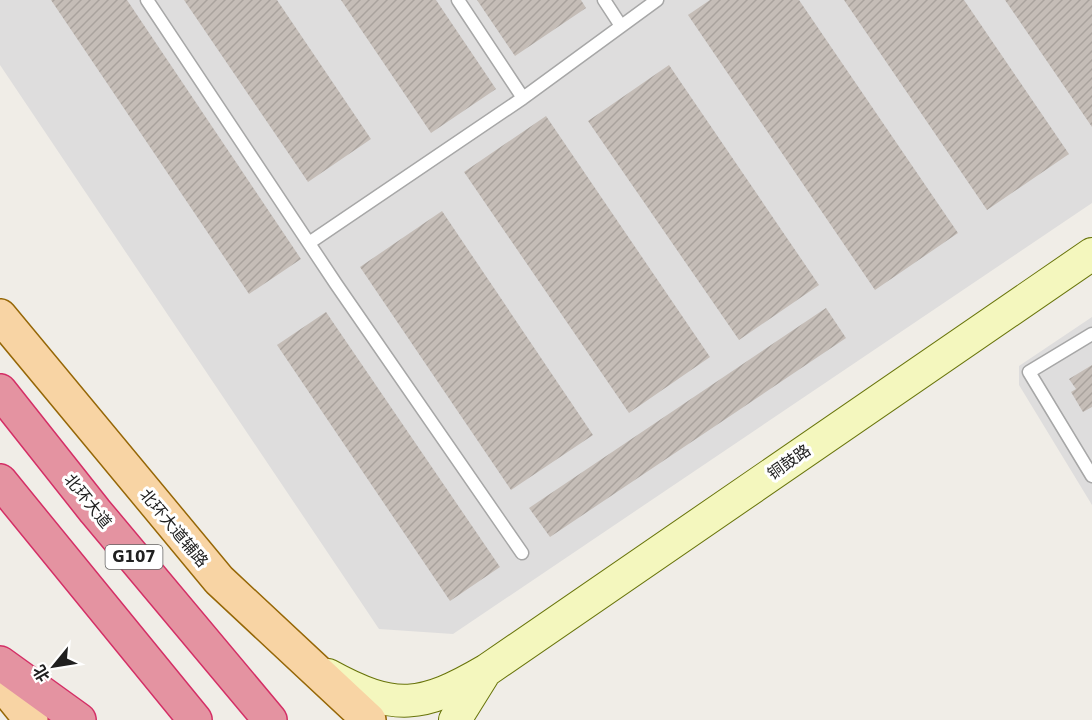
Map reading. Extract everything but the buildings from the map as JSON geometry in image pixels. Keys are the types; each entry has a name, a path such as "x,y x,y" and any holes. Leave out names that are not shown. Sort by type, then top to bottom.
{"highway":[{"name":"北环大道","path":"0,391 95,511 270,720"},
{"path":"0,481 195,720"},
{"path":"0,663 79,720"}],"main road":[{"name":"铜鼓路","path":"304,662 372,698 398,702 451,691 487,670 1092,254"},
{"name":"北环大道辅路","path":"0,316 185,543 255,616 369,720"},
{"path":"455,720 487,670"},
{"path":"0,682 31,720"}],"lane":[{"path":"147,0 309,243 522,553"},
{"path":"458,0 523,98"},
{"path":"604,0 621,26"},
{"path":"309,243 523,98 657,0"},
{"path":"1092,334 1029,372 1092,476"}],"shaded area":[{"path":"0,0 1092,0 1092,203 453,634 379,629 0,65"},
{"path":"1092,317 1092,505 1019,385 1019,366"}]}
